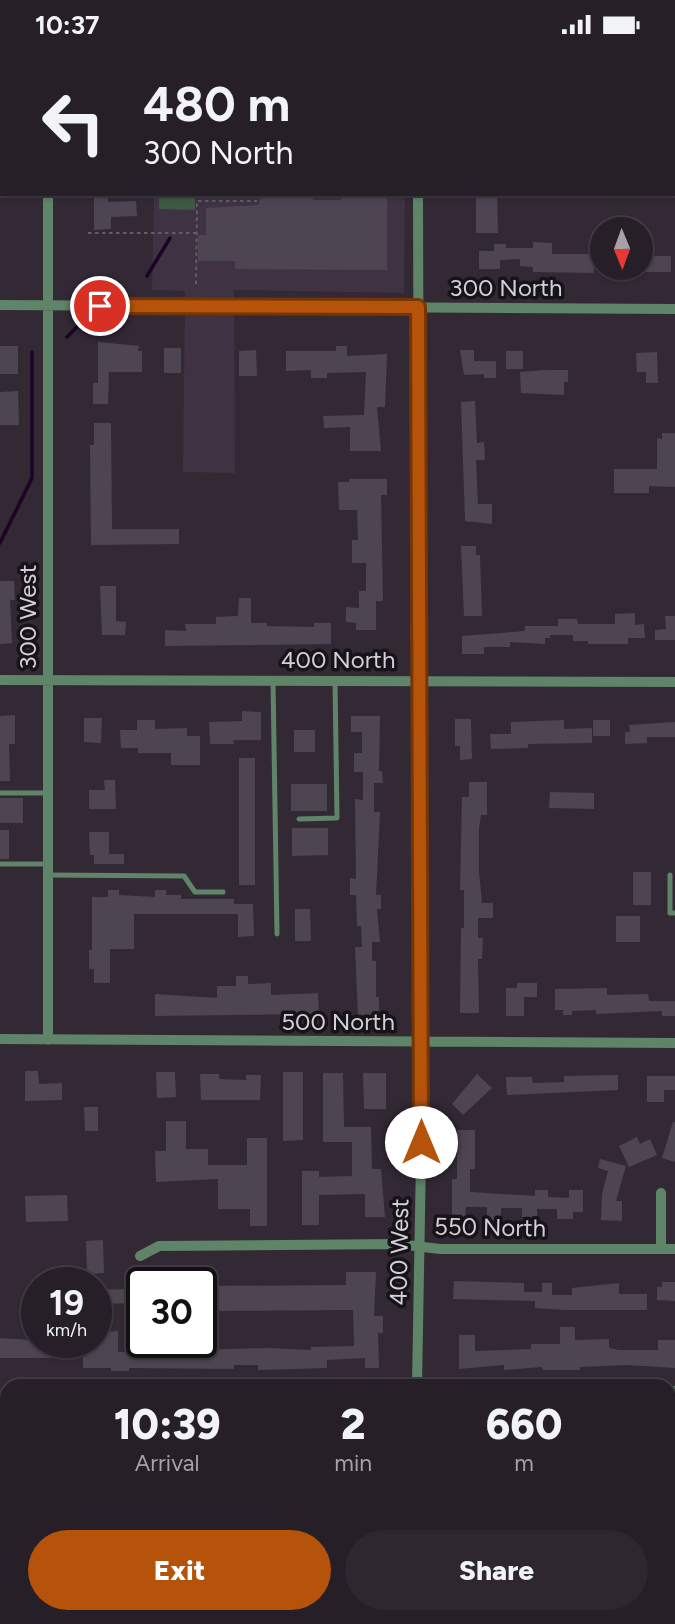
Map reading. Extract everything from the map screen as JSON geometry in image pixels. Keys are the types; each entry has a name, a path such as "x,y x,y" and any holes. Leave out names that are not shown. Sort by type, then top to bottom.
{"street":[{"name":"300 West","path":"48,196 48,1039"},
{"name":"400 West","path":"417,1379 421,1042 418,196"},
{"name":"300 North","path":"0,305 675,309"},
{"name":"400 North","path":"0,680 675,682"},
{"name":"500 North","path":"0,1039 675,1042"},
{"path":"661,1193 661,1248"},
{"name":"550 North","path":"140,1256 159,1246 675,1248"}],"lane":[{"path":"274,680 277,934"},
{"path":"299,819 337,818 335,680"},
{"path":"0,793 48,793"},
{"path":"0,864 48,870 184,876 195,892 223,892"},
{"path":"670,875 670,913 675,913"}],"path":[{"path":"196,284 197,201 257,201"},
{"path":"88,233 197,233"}],"shaded area":[{"path":"154,196 405,196 404,293 234,290 235,473 183,472 185,291 152,290"}],"green space":[{"path":"159,196 195,196 195,210 159,209"}],"building":[{"path":"94,196 108,196 108,202 136,201 137,216 111,217 111,229 94,230"},
{"path":"260,196 313,196 313,200 341,200 341,196 387,196 387,270 235,269 235,261 198,261 198,235 206,235 206,208 259,205"},
{"path":"476,196 497,196 498,233 476,233"},
{"path":"533,242 552,243 552,254 590,254 590,273 533,272 533,267 520,266 520,259 500,260 500,269 479,269 479,251 494,251 494,244 506,244 506,248 533,248"},
{"path":"653,256 671,256 671,272 653,272"},
{"path":"98,342 139,346 138,351 142,351 142,372 109,372 108,404 93,404 93,383 98,383"},
{"path":"0,346 18,346 18,374 0,374"},
{"path":"336,346 347,346 347,356 387,354 385,407 377,407 381,451 350,451 350,427 324,428 323,416 364,415 366,372 327,373 327,378 311,378 311,370 286,371 286,351 336,351"},
{"path":"164,348 181,348 181,373 164,373"},
{"path":"256,350 257,376 239,376 239,351"},
{"path":"460,350 474,350 474,361 496,361 496,378 484,378 484,374 464,375"},
{"path":"506,351 523,351 523,369 506,369"},
{"path":"657,352 658,383 646,383 646,372 637,372 636,353"},
{"path":"568,370 564,395 521,393 520,372"},
{"path":"18,391 19,425 0,425 0,392"},
{"path":"475,401 477,443 484,442 485,460 476,460 478,504 492,504 492,524 465,521 461,402"},
{"path":"94,423 111,423 112,529 179,529 179,544 91,545 90,445 94,445"},
{"path":"662,433 675,433 675,487 649,486 649,493 614,493 614,469 657,469 657,438 662,439"},
{"path":"349,479 387,479 387,495 381,495 383,601 376,601 376,630 356,630 356,623 346,622 346,607 359,608 359,591 366,591 366,563 352,563 352,540 358,540 357,510 339,510 338,482 349,482"},
{"path":"461,546 476,546 476,555 480,555 482,616 464,616"},
{"path":"0,581 14,581 15,600 10,600 12,643 0,644"},
{"path":"100,586 116,586 116,621 126,622 125,635 102,635"},
{"path":"239,598 251,598 251,623 314,627 314,623 331,623 331,644 165,646 165,630 186,631 185,624 216,624 216,617 238,616"},
{"path":"635,613 635,625 644,624 645,638 628,638 628,644 588,644 588,641 573,641 573,635 550,635 550,638 545,638 545,644 510,642 510,647 484,647 484,654 462,654 462,636 525,631 525,626 558,626 558,619 577,619 578,624 615,624 615,614"},
{"path":"665,616 675,616 675,640 655,640 655,630 666,629"},
{"path":"242,711 261,712 261,740 233,740 234,744 210,744 209,722 242,721"},
{"path":"15,715 15,744 9,744 10,781 0,781 0,716"},
{"path":"351,716 380,716 379,771 382,771 383,783 374,783 374,812 380,812 376,895 381,895 381,909 377,909 380,942 372,942 372,961 376,961 379,1015 358,1015 355,947 362,947 361,926 357,926 356,895 350,895 350,878 356,879 355,799 363,800 363,772 354,772 354,753 362,753 362,732 351,732"},
{"path":"84,718 102,718 101,743 84,742"},
{"path":"455,719 471,719 472,759 460,760 460,746 455,746"},
{"path":"137,720 155,720 155,729 187,728 187,736 200,736 200,765 171,765 171,753 138,753 138,748 121,748 120,730 137,730"},
{"path":"564,720 564,729 592,728 592,743 528,744 528,748 491,749 490,734 511,734 511,722"},
{"path":"593,720 610,720 610,736 593,736"},
{"path":"675,722 675,737 647,737 647,743 625,744 625,732 630,732 629,725"},
{"path":"294,730 315,730 315,752 294,752"},
{"path":"239,758 255,758 255,885 239,885"},
{"path":"104,780 115,780 116,809 89,809 89,790 105,790"},
{"path":"469,782 487,782 487,815 481,815 479,828 479,872 482,903 493,903 493,918 478,918 478,938 483,938 482,959 478,959 479,1013 460,1013 461,928 464,928 464,890 460,890 462,797 469,797"},
{"path":"291,784 327,784 327,811 291,811"},
{"path":"550,792 594,793 594,809 549,808"},
{"path":"0,798 23,798 23,823 0,823"},
{"path":"292,828 328,828 328,855 292,856"},
{"path":"0,830 9,830 9,859 0,859"},
{"path":"89,832 109,832 109,854 124,854 124,864 94,864 94,855 90,855"},
{"path":"633,872 651,872 651,905 633,905"},
{"path":"108,890 119,890 119,895 155,897 155,890 166,890 166,895 181,895 181,899 234,899 234,904 253,904 254,936 238,937 238,914 134,914 134,949 110,949 110,983 94,983 94,969 89,969 89,950 92,950 92,897 108,897"},
{"path":"295,909 310,909 311,941 295,941"},
{"path":"616,916 640,916 640,942 616,942"},
{"path":"236,976 248,976 248,984 271,983 271,995 318,993 319,1014 155,1016 155,994 217,998 217,986 236,986"},
{"path":"517,983 537,983 537,997 524,997 524,1016 506,1016 506,988 517,988"},
{"path":"607,988 607,995 648,994 649,1001 675,1001 675,1016 662,1016 662,1011 596,1014 596,1010 572,1011 572,1015 563,1015 563,1010 555,1010 555,989"},
{"path":"25,1071 38,1071 39,1084 62,1083 62,1100 25,1101"},
{"path":"156,1072 175,1072 176,1097 157,1098"},
{"path":"283,1072 303,1072 303,1140 283,1141"},
{"path":"323,1073 343,1073 344,1127 371,1127 372,1169 381,1169 385,1217 365,1217 365,1194 319,1195 319,1225 302,1225 302,1171 319,1171 319,1177 352,1176 352,1142 323,1142"},
{"path":"363,1073 386,1073 386,1109 364,1109"},
{"path":"200,1074 219,1074 219,1079 246,1080 246,1075 261,1075 260,1100 201,1100"},
{"path":"477,1074 492,1088 463,1115 452,1104"},
{"path":"618,1075 618,1090 507,1095 506,1077 532,1077 533,1083 564,1082 564,1076"},
{"path":"647,1076 675,1076 675,1090 664,1090 664,1102 647,1102"},
{"path":"84,1107 98,1107 98,1131 85,1131"},
{"path":"166,1121 186,1121 186,1149 208,1149 208,1165 247,1165 247,1138 267,1138 267,1226 250,1226 250,1209 218,1209 218,1179 156,1182 155,1151 166,1151"},
{"path":"675,1122 675,1162 662,1158"},
{"path":"457,1130 475,1130 475,1169 470,1169 470,1192 535,1196 535,1190 548,1190 548,1197 569,1198 569,1190 583,1190 583,1212 573,1212 573,1219 557,1219 557,1209 537,1209 537,1217 522,1217 522,1208 501,1208 501,1220 487,1220 487,1207 466,1207 465,1220 452,1220 452,1179 457,1179"},
{"path":"637,1137 640,1144 650,1139 657,1155 629,1167 619,1146"},
{"path":"600,1159 626,1166 616,1201 622,1201 622,1221 601,1220 602,1194 608,1171 598,1168"},
{"path":"67,1195 68,1221 26,1222 25,1196"},
{"path":"103,1240 104,1267 87,1267 86,1241"},
{"path":"346,1272 376,1272 374,1316 383,1316 383,1333 378,1333 379,1368 365,1368 365,1358 327,1360 327,1368 258,1370 258,1365 234,1365 234,1369 129,1368 129,1371 111,1371 111,1368 83,1368 83,1358 112,1358 112,1331 118,1331 118,1352 126,1352 126,1358 217,1358 217,1349 311,1350 311,1347 354,1346 353,1310 217,1311 217,1286 346,1285"},
{"path":"454,1281 524,1283 524,1292 542,1292 542,1283 552,1283 552,1295 572,1295 572,1288 619,1283 619,1294 647,1294 647,1310 565,1310 535,1308 535,1301 453,1299"},
{"path":"662,1282 675,1282 675,1301 657,1300 657,1287 662,1287"},
{"path":"126,1289 126,1303 112,1304 112,1290"},
{"path":"560,1327 575,1327 575,1340 609,1339 609,1348 619,1350 658,1350 658,1340 675,1340 675,1368 628,1365 580,1367 580,1370 543,1370 542,1367 504,1370 504,1365 459,1369 459,1335 475,1335 475,1351 531,1349 531,1344 560,1344"},
{"path":"0,1338 21,1339 21,1358 0,1358"}],"waterway":[{"path":"147,276 170,238"},
{"path":"67,337 82,322"},
{"path":"0,543 32,478 32,352"}],"route":[{"path":"100,306 418,307 421,1142"}]}
